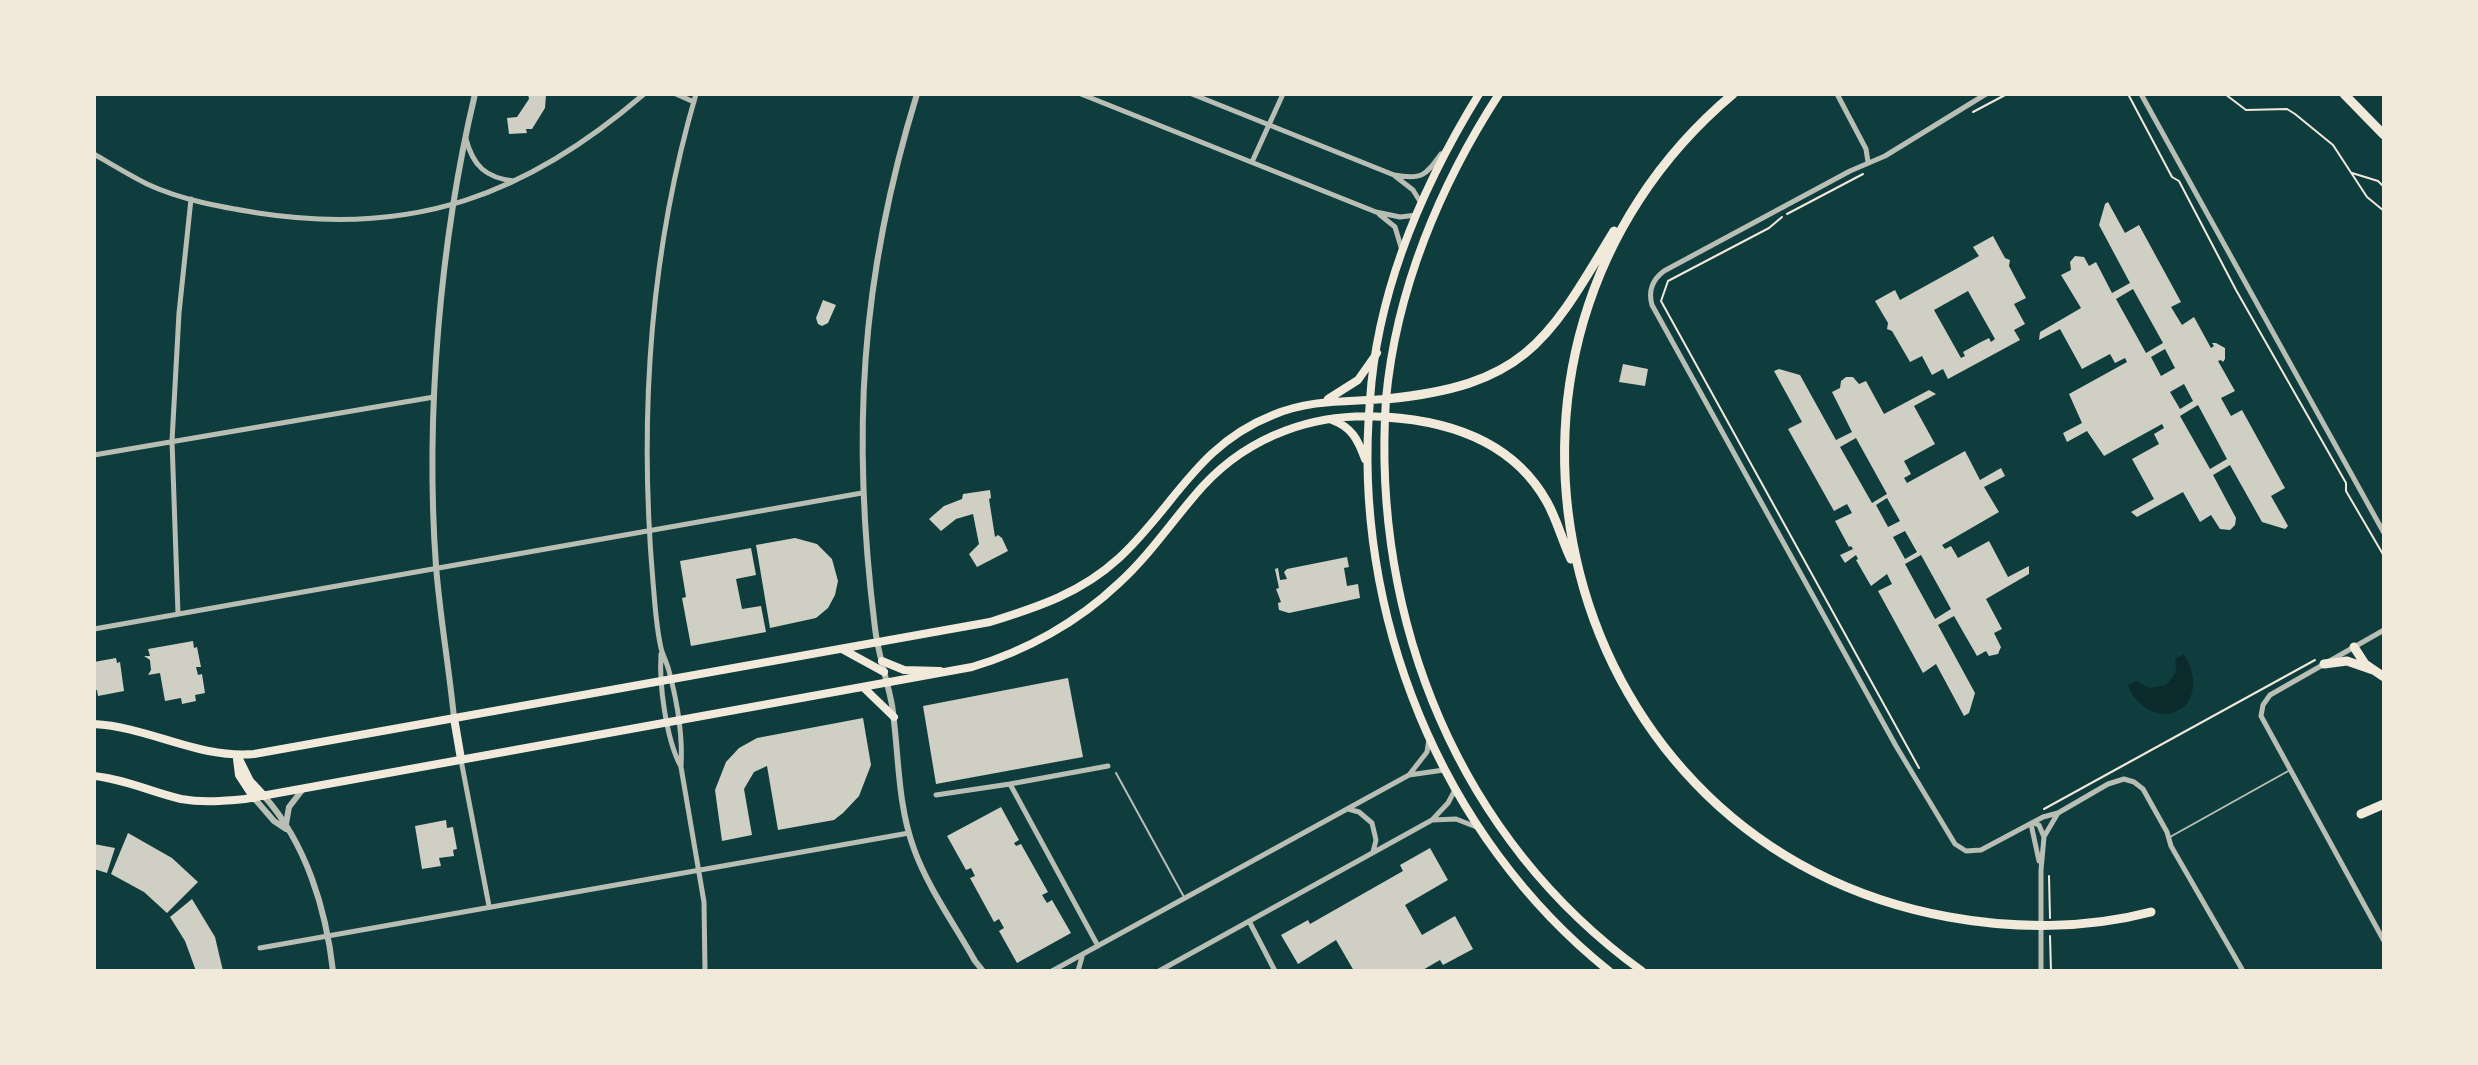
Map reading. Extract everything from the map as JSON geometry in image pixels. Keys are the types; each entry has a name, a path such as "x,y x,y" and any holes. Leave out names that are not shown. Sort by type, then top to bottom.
{"highway":[{"path":"1386,399 1423,395 1469,384 1504,369 1531,349 1567,309 1632,203 1688,137 1733,94"},
{"path":"2344,94 2384,135"},
{"path":"1577,569 1564,475 1565,416 1574,357 1600,273 1649,184"},
{"path":"1385,417 1446,425 1475,436 1523,470 1541,493 1577,569 1592,619 1616,673 1647,723 1693,780 1748,829 1797,862 1850,888 1905,908 1963,920 2021,925 2081,924 2151,912"},
{"path":"2354,647 2363,661 2384,677"},
{"path":"2324,664 2347,661 2373,670"},
{"path":"2361,814 2384,804"}],"main road":[{"path":"1479,94 1451,141 1402,255 1383,317 1369,416 1367,465 1373,546 1388,621 1412,697 1427,735 1455,789 1480,828 1543,910 1609,971"},
{"path":"1499,94 1445,191 1402,308 1385,417 1384,460 1390,543 1403,616 1428,691 1464,769 1498,823 1547,888 1586,928 1642,971"},
{"path":"1421,211 1445,191"},
{"path":"1421,211 1425,239"},
{"path":"1324,401 1361,378 1377,353"},
{"path":"94,724 144,731 207,752 237,755 308,745 990,622 1039,608 1102,572 1131,546 1197,466 1224,442 1272,415 1324,401 1386,399"},
{"path":"94,776 124,780 180,798 210,802 254,798 673,720 949,673 1004,656 1078,616 1115,587 1140,562 1202,487 1230,461 1275,434 1327,419 1385,417"},
{"path":"1327,419 1344,425 1354,434 1367,465"},
{"path":"1373,546 1390,543"},
{"path":"1388,621 1403,616"},
{"path":"841,649 884,672"},
{"path":"882,661 904,670 949,673"},
{"path":"863,687 894,717"},
{"path":"454,718 461,759"},
{"path":"237,755 250,781 264,796"},
{"path":"237,755 239,775 254,798"},
{"path":"1445,770 1464,769"},
{"path":"1455,789 1464,769"}],"street":[{"path":"454,718 436,569 434,397 454,204 475,94"},
{"path":"94,154 148,185 191,199 239,210 328,222 370,221 454,204 516,181 584,142 644,94"},
{"path":"676,94 694,102"},
{"path":"696,94 677,172 655,297 647,405 656,617 673,720 682,750 681,767 699,868 706,930 705,971"},
{"path":"917,94 897,158 871,293 862,388 862,493 878,643 898,740 898,774 909,833 921,864 983,971"},
{"path":"1081,94 1376,212 1400,217 1421,211 1413,190 1394,175"},
{"path":"1192,94 1394,175 1422,176 1451,141"},
{"path":"1252,162 1283,94"},
{"path":"1837,94 1866,149 1868,162"},
{"path":"1986,94 1895,150 1664,271 1653,284 1653,310 1807,588 1953,842 1962,850 1976,852 2047,815 2058,813 2111,782 2129,780 2143,789 2243,971"},
{"path":"2141,94 2384,533"},
{"path":"466,138 471,158 480,168 496,178 516,181"},
{"path":"178,614 172,441 179,313 191,199"},
{"path":"1376,212 1397,230 1402,255"},
{"path":"94,455 434,397"},
{"path":"94,629 862,493"},
{"path":"2384,630 2270,695 2262,707 2261,718 2384,941"},
{"path":"1409,775 1427,752 1427,735"},
{"path":"461,759 489,906"},
{"path":"936,795 1108,766"},
{"path":"1052,971 1409,775 1445,770"},
{"path":"1010,784 1098,946"},
{"path":"286,829 288,811 303,789"},
{"path":"1159,971 1432,820 1448,803 1455,789"},
{"path":"264,796 281,816 313,878 333,971"},
{"path":"254,798 274,821 286,829"},
{"path":"1347,809 1359,812 1372,823 1376,840 1373,853"},
{"path":"2041,971 2044,837 2058,813"},
{"path":"1432,820 1456,819 1480,828"},
{"path":"2032,823 2041,827 2044,837"},
{"path":"2032,823 2041,870"},
{"path":"260,948 909,833"},
{"path":"1249,921 1275,971"},
{"path":"1078,971 1084,954"},
{"path":"975,961 976,971"}],"lane":[{"path":"2169,838 2291,770"},
{"path":"1116,773 1185,898"}],"path":[{"path":"2128,94 2172,177 2179,181 2384,556"},
{"path":"2225,94 2246,110 2287,109 2295,114 2333,145 2367,197 2384,211"},
{"path":"2351,173 2378,181 2384,187"},
{"path":"1769,228 1668,281 1661,301 1921,772"},
{"path":"2042,810 2304,666"},
{"path":"2051,956 2051,971"}],"water":[{"path":"2184,654 2193,681 2193,690 2186,705 2169,714 2144,706 2128,685 2136,681 2150,688 2166,685 2176,672 2175,659"}],"building":[{"path":"528,94 546,95 545,108 532,129 526,129 527,133 509,134 507,118 517,117 529,99"},
{"path":"2108,202 2125,233 2139,225 2181,302 2171,307 2182,325 2194,317 2211,348 2214,346 2212,343 2216,343 2225,348 2225,359 2218,361 2235,391 2221,398 2231,416 2242,410 2285,488 2271,496 2288,526 2285,529 2262,522 2230,465 2213,475 2236,518 2230,530 2220,529 2211,515 2200,522 2183,492 2137,517 2131,512 2154,499 2132,459 2159,444 2154,434 2164,428 2162,424 2104,456 2087,431 2067,442 2063,433 2082,423 2069,394 2127,362 2125,358 2115,363 2110,354 2082,369 2060,329 2039,340 2040,332 2081,308 2061,275 2071,270 2070,262 2075,256 2084,257 2089,266 2096,262 2112,293 2130,283 2099,225","holes":["2133,289 2163,343 2146,353 2116,299","2165,349 2175,368 2161,376 2151,357","2184,384 2193,401 2180,409 2170,392","2198,405 2227,459 2210,469 2180,416"]},
{"path":"1993,236 2005,258 2010,260 2009,266 2026,298 2014,304 2025,324 2014,330 2020,340 1948,379 1943,369 1932,375 1922,356 1910,362 1892,331 1887,329 1888,323 1875,301 1895,290 1900,300 1979,256 1973,247","holes":["1968,291 1995,339 1991,342 1989,338 1979,343 1963,352 1965,356 1961,358 1934,310"]},
{"path":"823,300 836,305 828,323 822,326 816,318"},
{"path":"1623,364 1648,369 1645,386 1619,382"},
{"path":"1779,369 1800,375 1836,440 1852,432 1832,392 1840,388 1841,381 1846,377 1853,377 1859,384 1866,381 1884,414 1929,390 1936,394 1914,406 1935,444 1904,461 1911,474 1904,478 1907,483 1965,451 1980,480 2001,468 2005,476 1984,487 1999,512 1942,545 1945,549 1951,546 1958,558 1989,541 2008,577 2029,566 2029,574 1986,599 2002,629 1994,633 2001,647 1998,654 1989,656 1986,651 1977,656 1954,616 1938,625 1975,693 1969,713 1964,716 1936,664 1923,673 1878,591 1892,584 1887,574 1871,586 1856,555 1845,563 1840,555 1853,549 1835,521 1852,513 1847,504 1834,511 1788,429 1802,422 1774,371","holes":["1856,438 1887,494 1872,503 1840,447","1887,498 1900,521 1888,527 1876,505","1905,531 1917,552 1905,559 1893,537","1921,555 1951,609 1935,619 1905,564"]},
{"path":"990,490 995,537 998,535 1002,538 1008,551 977,567 969,554 979,544 973,514 956,519 941,531 929,519 944,506 962,499 963,494"},
{"path":"795,538 817,544 832,559 838,581 835,595 828,608 816,618 770,628 756,545"},
{"path":"751,548 756,575 736,579 742,609 761,606 766,632 691,646 682,598 686,597 680,561"},
{"path":"1347,557 1349,567 1344,568 1347,586 1358,584 1360,598 1289,613 1279,610 1278,603 1281,602 1276,589 1279,588 1275,569 1278,568 1280,580 1287,579 1284,572 1287,569"},
{"path":"193,641 201,667 196,667 198,675 202,674 205,693 195,695 196,701 182,704 181,698 165,701 160,673 148,675 150,660 144,656 150,656 148,649"},
{"path":"116,658 117,663 120,662 124,691 98,696 97,690 94,691 94,662"},
{"path":"1068,678 1083,757 936,784 923,706"},
{"path":"863,718 871,765 859,796 843,813 834,820 778,830 767,766 754,772 744,789 752,835 722,841 715,790 726,762 739,748 757,738"},
{"path":"1001,807 1019,840 1014,843 1016,846 1021,844 1048,892 1042,895 1047,903 1052,900 1071,933 1017,963 999,931 1004,928 999,919 994,922 970,878 975,876 971,868 966,870 947,836"},
{"path":"446,820 447,828 453,827 457,849 453,850 454,856 439,858 441,866 422,869 415,826"},
{"path":"128,833 172,858 198,882 167,913 144,892 111,874"},
{"path":"94,844 115,848 107,873 94,869"},
{"path":"1430,848 1448,880 1405,905 1422,935 1455,916 1473,949 1443,965 1440,960 1421,971 1354,971 1336,940 1298,964 1281,935 1308,920 1310,924 1403,871 1400,865"},
{"path":"192,899 215,937 223,971 196,971 185,941 170,917"}]}
